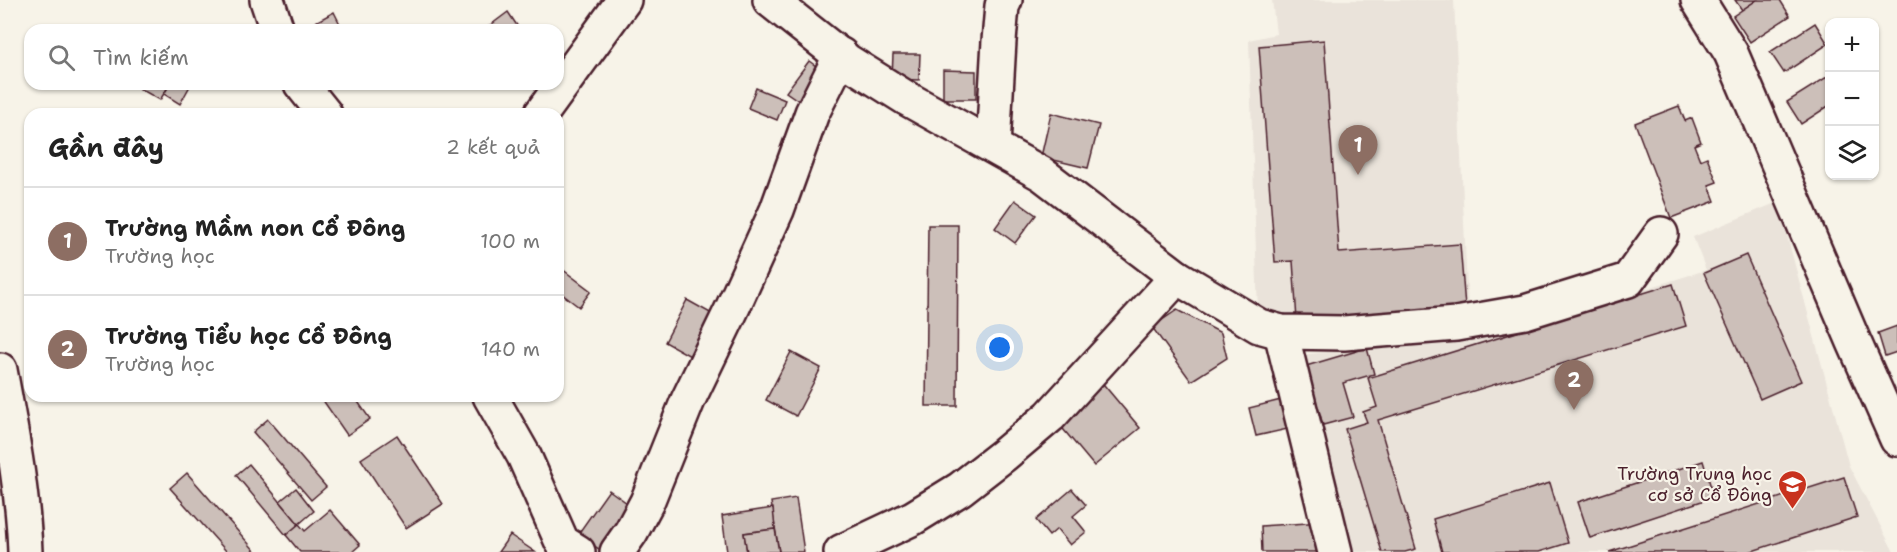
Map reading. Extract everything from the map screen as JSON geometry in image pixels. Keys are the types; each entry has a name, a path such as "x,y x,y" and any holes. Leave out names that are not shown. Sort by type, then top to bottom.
{"street":[{"path":"267,0 275,24"},
{"path":"564,82 624,0"},
{"path":"770,0 847,61 906,98 1042,174 1177,277 1259,326 1281,332 1355,332 1456,324 1525,312 1628,280 1662,234"},
{"path":"993,146 999,41 1002,6 1005,0"},
{"path":"1698,0 1731,53 1897,439"},
{"path":"617,552 647,502 688,400 777,210 812,113 842,55"},
{"path":"306,90 321,108"},
{"path":"545,108 558,90"},
{"path":"841,552 913,518 960,489 1005,454 1050,416 1177,277"},
{"path":"1281,332 1335,552"},
{"path":"0,370 16,460 25,552"},
{"path":"493,402 524,456 562,542 578,552"}],"shaded area":[{"path":"1272,0 1454,0 1468,311 1291,322 1258,314 1249,40 1276,34"},
{"path":"1778,202 1849,466 1894,552 1354,552 1299,355 1500,334 1706,270 1693,237"}],"building":[{"path":"1735,0 1757,0 1742,10"},
{"path":"1757,0 1780,0 1790,16 1750,42 1733,16"},
{"path":"334,12 340,24 312,24"},
{"path":"508,12 516,24 492,24"},
{"path":"1815,23 1825,39 1825,46 1784,73 1770,52"},
{"path":"1324,40 1339,253 1460,244 1465,307 1297,320 1293,261 1275,262 1259,46"},
{"path":"893,54 920,54 919,80 892,79"},
{"path":"809,61 827,74 805,105 786,92"},
{"path":"943,70 976,71 976,99 943,99"},
{"path":"1825,78 1825,108 1801,124 1787,102"},
{"path":"756,88 785,100 777,120 748,108"},
{"path":"142,90 166,90 160,100"},
{"path":"166,90 188,90 180,104 164,94"},
{"path":"1679,106 1685,121 1692,118 1701,142 1694,145 1700,160 1707,157 1717,182 1709,185 1715,201 1671,218 1635,123"},
{"path":"1051,113 1099,125 1088,168 1041,157"},
{"path":"1015,200 1036,215 1015,243 995,228"},
{"path":"928,225 958,225 957,406 926,406"},
{"path":"1746,255 1801,381 1760,399 1704,273"},
{"path":"564,271 591,291 579,307 564,296"},
{"path":"1673,284 1686,326 1378,420 1416,549 1405,552 1382,552 1345,429 1367,422 1363,412 1377,407 1368,378"},
{"path":"687,300 714,315 692,357 665,342"},
{"path":"1177,310 1221,333 1227,358 1191,381 1152,327"},
{"path":"1897,326 1897,352 1885,356 1878,333"},
{"path":"1367,348 1374,374 1343,383 1353,417 1323,425 1306,366"},
{"path":"791,352 821,368 796,416 766,400"},
{"path":"1099,379 1140,428 1094,466 1053,417"},
{"path":"1285,399 1292,428 1256,436 1249,408"},
{"path":"324,402 358,402 370,419 347,435"},
{"path":"268,419 326,487 311,500 253,432"},
{"path":"397,435 443,504 406,528 361,459"},
{"path":"1703,461 1714,497 1590,538 1578,502"},
{"path":"249,464 299,524 286,535 236,475"},
{"path":"187,473 256,552 227,552 170,488"},
{"path":"1844,477 1857,517 1749,552 1609,552"},
{"path":"1550,483 1568,543 1539,552 1442,552 1433,519"},
{"path":"296,488 314,511 299,524 280,501"},
{"path":"1072,489 1086,505 1073,516 1086,532 1070,545 1057,529 1049,536 1036,520"},
{"path":"609,490 638,511 603,552 578,534"},
{"path":"796,498 804,552 779,552 771,502"},
{"path":"773,508 775,529 744,533 747,552 727,552 722,516"},
{"path":"330,510 360,545 352,552 300,552 286,535 299,524 305,531"},
{"path":"1324,522 1326,552 1262,552 1261,526"},
{"path":"775,529 779,552 747,552 744,533"},
{"path":"510,535 535,552 498,552"}],"place":[{"name":"Trường Mầm non Cổ Đông","path":"1358,175"},
{"name":"Trường Tiểu học Cổ Đông","path":"1574,410"},
{"name":"Trường Trung học cơ sở Cổ Đông","path":"1793,510"}]}
